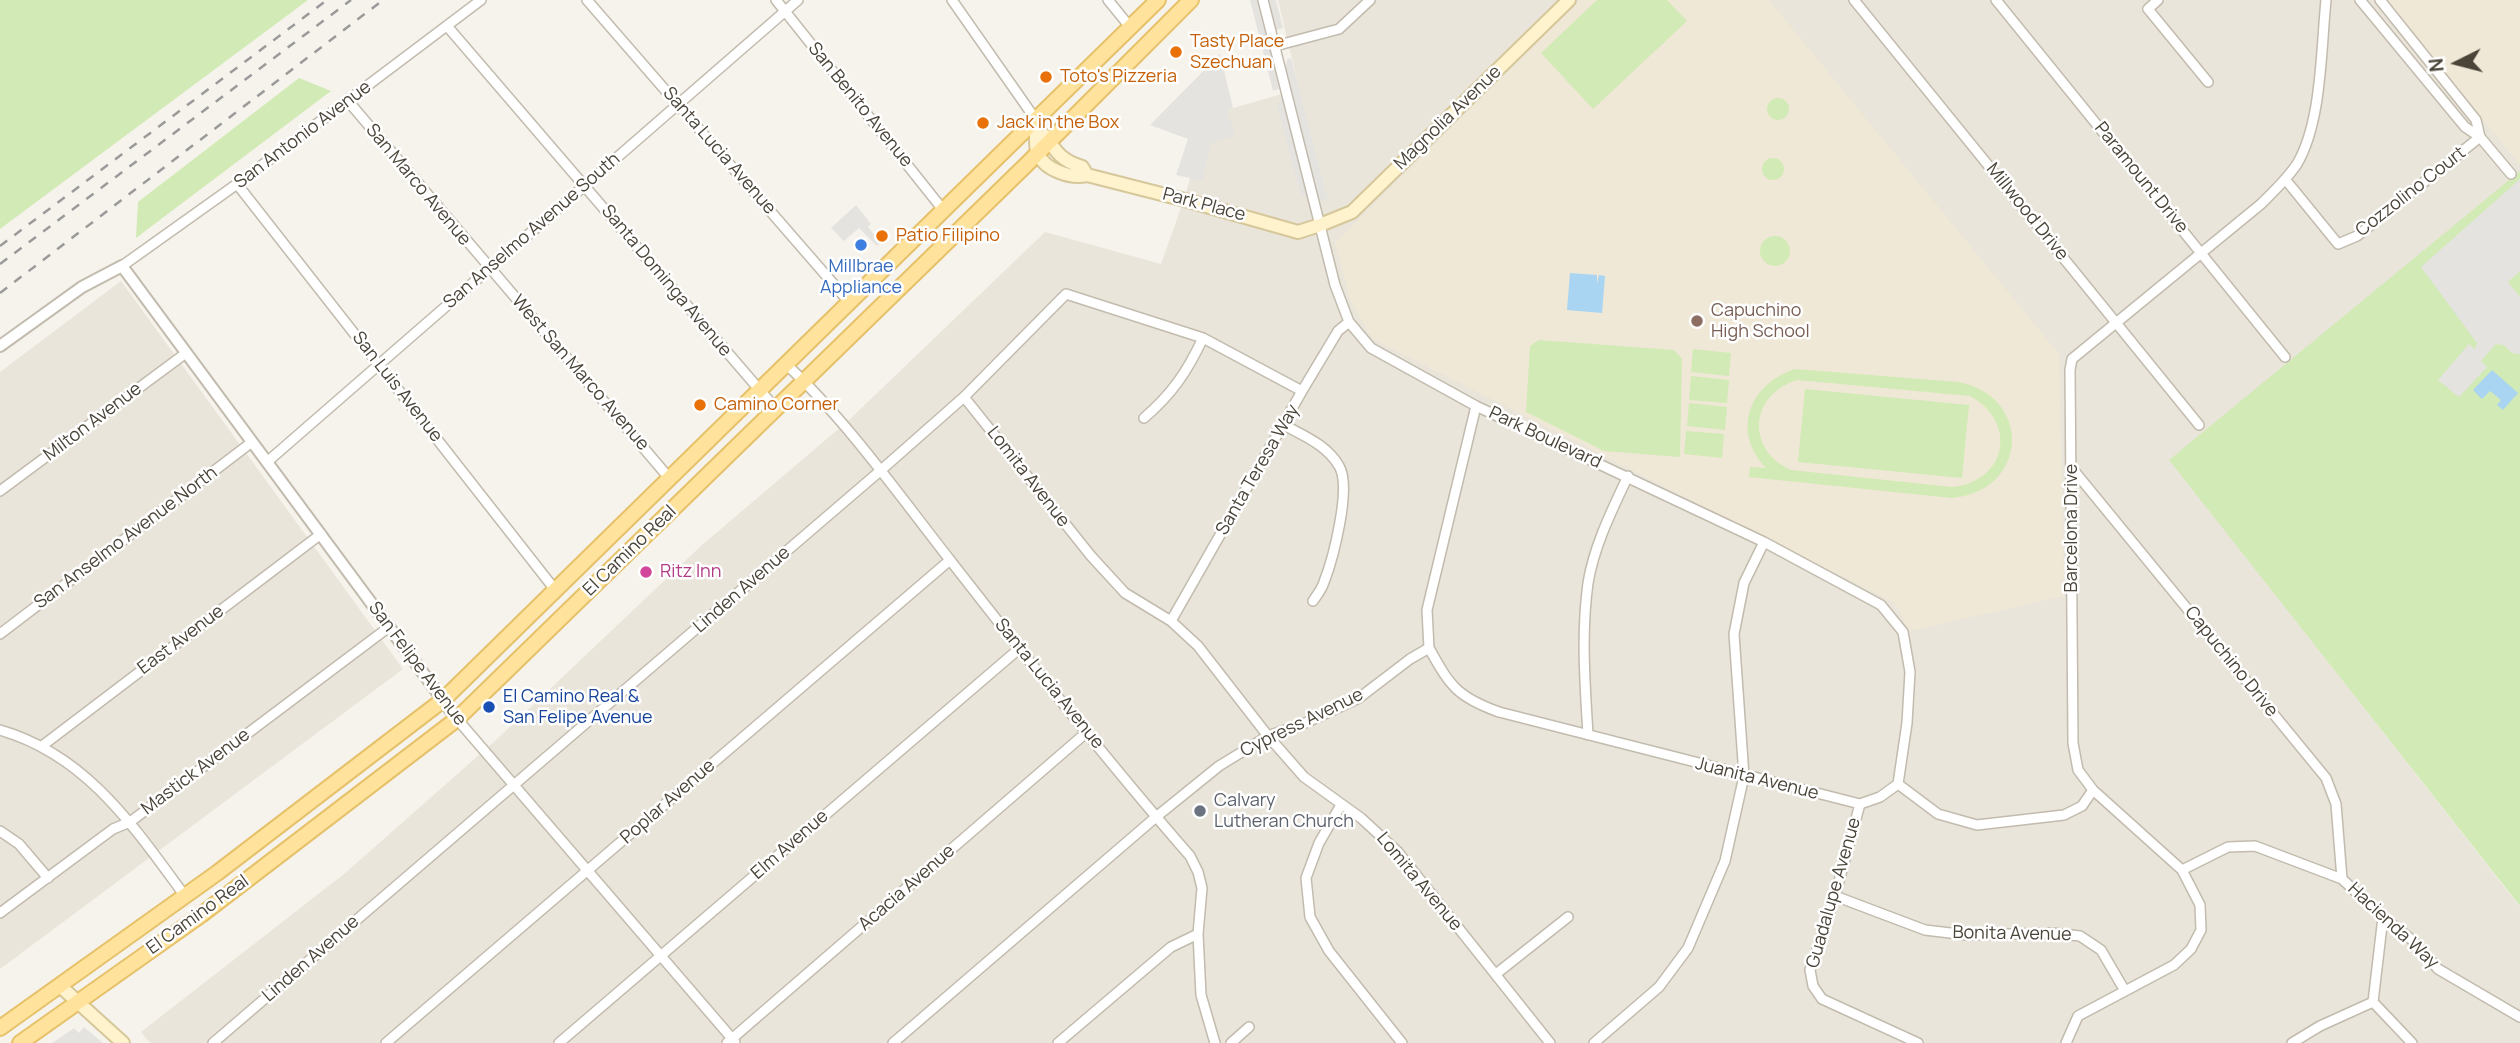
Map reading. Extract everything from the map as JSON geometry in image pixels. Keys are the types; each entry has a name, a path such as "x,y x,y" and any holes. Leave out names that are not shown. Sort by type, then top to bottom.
{"main road":[{"name":"El Camino Real","path":"0,1028 185,896 443,699 1158,0"},
{"name":"El Camino Real","path":"20,1043 201,915 457,719 1038,153 1191,0"},
{"name":"Magnolia Avenue","path":"1320,225 1352,212 1569,0"},
{"name":"Park Place","path":"1036,120 1057,155 1082,167 1087,175"},
{"path":"1036,120 1038,153"},
{"name":"Park Place","path":"1038,153 1056,171 1078,177 1087,175 1298,232 1320,225"},
{"path":"60,985 124,1043"}],"street":[{"name":"San Antonio Avenue","path":"122,266 237,184 481,0"},
{"name":"Santa Lucia Avenue","path":"587,0 849,303"},
{"name":"San Benito Avenue","path":"776,0 944,211"},
{"name":"San Anselmo Avenue South","path":"267,462 798,0"},
{"path":"952,0 1036,120"},
{"path":"1108,0 1129,27"},
{"name":"Park Boulevard","path":"1263,0 1335,285 1349,322 1371,348 1476,406 1764,542 1881,605 1903,632 1910,672 1907,723 1898,784"},
{"path":"1275,46 1339,29 1370,0"},
{"name":"Millwood Drive","path":"1854,0 2199,425"},
{"name":"Paramount Drive","path":"1996,0 2285,357"},
{"path":"2158,0 2148,9 2208,82"},
{"name":"Barcelona Drive","path":"2066,1043 2078,1016 2174,965 2191,949 2201,930 2200,905 2182,870 2093,790 2078,770 2073,743 2072,359 2261,204 2286,179 2301,155 2312,127 2326,0"},
{"path":"2360,0 2465,127 2480,137 2511,174"},
{"path":"2381,0 2476,120 2480,137"},
{"name":"Santa Dominga Avenue","path":"447,26 776,409"},
{"name":"San Marco Avenue","path":"348,101 489,268"},
{"name":"Cozzolino Court","path":"2286,179 2338,244 2357,236 2480,137"},
{"name":"San Luis Avenue","path":"237,184 556,591"},
{"path":"0,346 82,287 122,266"},
{"name":"San Felipe Avenue","path":"122,266 457,719 732,1041"},
{"name":"West San Marco Avenue","path":"489,268 670,479"},
{"name":"Linden Avenue","path":"213,1043 880,471 964,397 1066,294 1203,338 1302,391"},
{"name":"Santa Teresa Way","path":"1171,621 1302,391 1338,331 1349,322"},
{"path":"1144,418 1162,402 1188,370 1203,338"},
{"name":"Milton Avenue","path":"0,491 186,353"},
{"name":"Santa Lucia Avenue","path":"787,365 804,381 880,471 1087,732 1190,856 1202,888 1198,934 1201,995 1215,1043"},
{"name":"Lomita Avenue","path":"964,397 1043,497 1125,593 1171,621 1198,646 1268,736 1304,777 1361,818 1398,852 1550,1043"},
{"path":"1429,648 1427,610 1476,406"},
{"path":"1284,425 1316,442 1331,454 1342,469 1343,507 1324,584 1313,601"},
{"name":"San Anselmo Avenue North","path":"0,634 252,442"},
{"name":"Capuchino Drive","path":"2071,467 2326,778 2336,804 2342,878"},
{"path":"1588,736 1583,646 1589,581 1604,530 1628,476"},
{"name":"East Avenue","path":"42,746 321,534"},
{"path":"1594,1043 1659,987 1688,948 1724,861 1744,776 1734,634 1744,583 1764,542"},
{"name":"Poplar Avenue","path":"386,1043 950,560"},
{"name":"Mastick Avenue","path":"0,913 113,829 130,822 389,627"},
{"name":"Elm Avenue","path":"559,1043 1020,648"},
{"name":"Juanita Avenue","path":"1429,648 1448,682 1471,702 1588,736 1860,804"},
{"name":"Cypress Avenue","path":"893,1043 1219,766 1268,736 1303,724 1359,698 1429,648"},
{"path":"0,730 42,746 88,777 130,822 185,896"},
{"name":"Acacia Avenue","path":"732,1041 1087,732"},
{"path":"1860,804 1880,797 1898,784 1938,814 1977,825 2064,815 2082,806 2093,790"},
{"name":"Guadalupe Avenue","path":"1860,804 1835,896 1810,970 1813,986 1822,999 1918,1043"},
{"path":"1341,805 1319,843 1306,877 1310,917 1329,951 1402,1043"},
{"path":"0,831 29,854 48,878"},
{"name":"Hacienda Way","path":"2182,870 2228,847 2255,846 2342,878 2412,940 2438,969 2520,1017"},
{"name":"Bonita Avenue","path":"1835,896 1925,930 1967,935 2052,933 2080,936 2101,950 2124,991"},
{"path":"1496,974 1568,917"},
{"path":"2373,1002 2383,917"},
{"path":"1058,1043 1171,947 1198,934"},
{"path":"2292,1043 2320,1026 2373,1002"},
{"path":"2373,1002 2412,1043"},
{"path":"1231,1043 1249,1027"}],"shaded area":[{"path":"1250,0 1276,0 1283,28 1266,33 1279,89 1273,91"},
{"path":"1278,0 2520,0 2520,172 2170,460 2520,907 2520,1043 150,1043 141,1032 344,874 496,740 702,545 849,420 1045,232 1161,264 1209,115 1299,89"},
{"name":"Capuchino High School","path":"1579,0 1769,0 2059,354 2064,596 1909,631 1895,603 1373,339 1351,302 1335,243"},
{"path":"2386,0 2520,0 2520,165"},
{"path":"1220,54 1233,108 1227,110 1235,136 1211,143 1203,181 1176,175 1188,139 1150,125"},
{"path":"1291,58 1328,200 1301,195 1276,103 1280,102 1287,59"},
{"path":"2520,179 2520,271 2508,282 2520,297 2520,354 2512,353 2504,345 2496,344 2481,361 2487,367 2459,397 2438,380 2469,344 2475,349 2477,343 2421,267"},
{"path":"856,205 881,243 877,246 859,228 844,241 831,228"},
{"path":"121,281 403,669 0,969 0,372"},
{"path":"84,1027 103,1043 52,1043 74,1028 79,1033"}],"green space":[{"path":"0,0 308,0 0,229"},
{"path":"1597,0 1667,0 1687,21 1593,109 1541,53"},
{"path":"299,78 331,91 136,238 138,202"},
{"path":"1778,98 1786,101 1789,109 1786,117 1778,120 1770,117 1767,109 1770,101"},
{"path":"1773,158 1781,161 1784,169 1781,177 1773,180 1765,177 1762,169 1765,161"},
{"path":"2520,171 2520,906 2169,460"},
{"path":"1775,236 1781,237 1789,245 1789,257 1781,265 1775,266 1769,265 1761,257 1760,251 1761,245 1769,237"},
{"path":"1539,340 1674,350 1682,359 1680,457 1604,451 1526,412 1530,346"},
{"path":"1693,349 1731,353 1729,376 1691,372"},
{"path":"1795,369 1958,382 1982,391 2000,405 2009,423 2012,443 2008,462 1996,479 1977,492 1952,498 1749,477 1750,467 1766,468 1755,454 1749,439 1750,410 1756,397 1779,376","holes":["1797,380 1970,396 1986,407 1995,421 2000,435 2000,450 1994,463 1984,474 1970,483 1952,487 1791,470 1776,461 1766,450 1760,437 1759,423 1769,398 1781,387"]},
{"path":"1691,376 1729,380 1727,403 1689,400"},
{"path":"1805,389 1969,405 1962,478 1798,462"},
{"path":"1689,403 1727,407 1725,430 1687,426"},
{"path":"1686,431 1724,434 1722,458 1684,454"}],"water":[{"path":"1570,273 1597,275 1597,284 1599,275 1605,276 1602,313 1567,310"},
{"path":"2492,370 2518,393 2503,410 2497,405 2501,400 2490,391 2482,399 2473,390"}],"railway":[{"path":"0,246 327,0"},
{"path":"0,264 351,0"},
{"path":"0,293 383,0"}],"place":[{"name":"Tasty Place Szechuan","path":"1176,52"},
{"name":"Toto's Pizzeria","path":"1046,77"},
{"name":"Jack in the Box","path":"983,123"},
{"name":"Patio Filipino","path":"882,236"},
{"name":"Millbrae Appliance","path":"861,245"},
{"name":"Capuchino High School","path":"1697,321"},
{"name":"Camino Corner","path":"700,405"},
{"name":"Ritz Inn","path":"646,572"},
{"name":"El Camino Real & San Felipe Avenue","path":"489,707"},
{"name":"Calvary Lutheran Church","path":"1200,811"}]}
